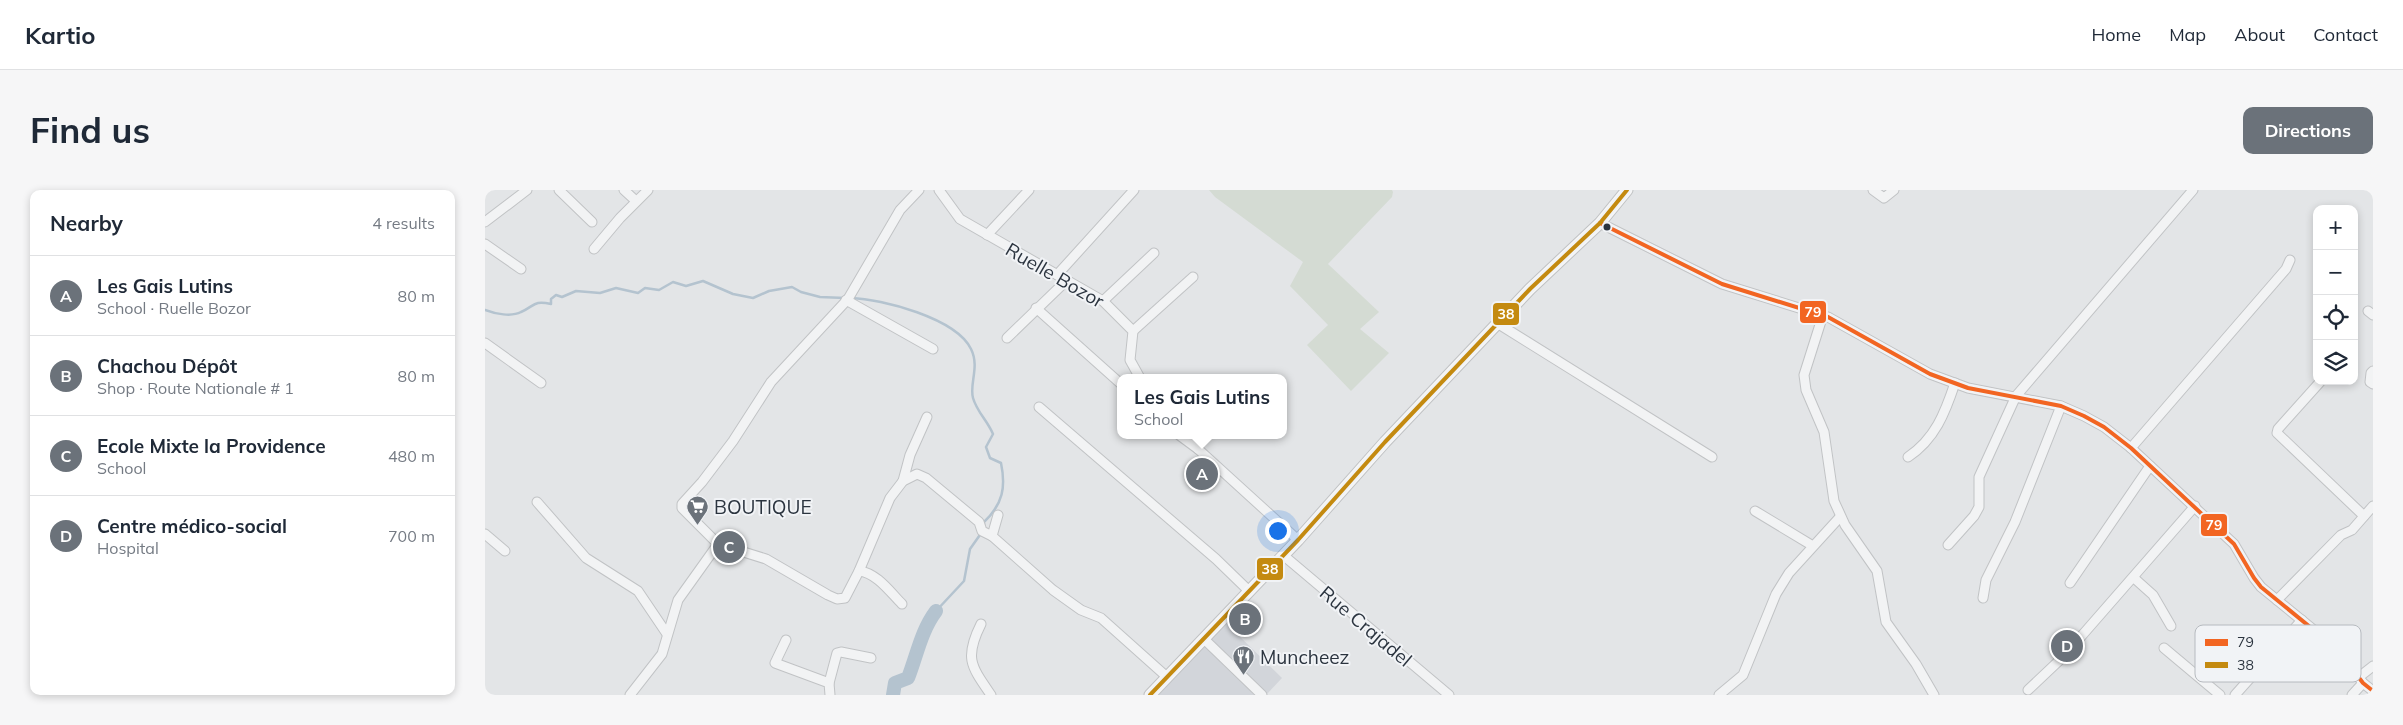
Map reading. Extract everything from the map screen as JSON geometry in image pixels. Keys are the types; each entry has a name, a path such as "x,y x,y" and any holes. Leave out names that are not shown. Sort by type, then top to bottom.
{"main road":[{"path":"1150,695 1298,540 1385,442 1497,323 1600,223 1627,190"}],"street":[{"path":"485,222 527,190"},
{"path":"559,190 591,222"},
{"path":"624,190 636,201"},
{"path":"594,249 648,190"},
{"path":"919,190 900,210 847,300 771,382 733,441 702,482 682,504 682,508 719,544 766,559 837,599 845,598 859,571 890,498 903,481 908,463 927,417"},
{"name":"Ruelle Bozor","path":"939,190 960,219 1103,301 1133,331"},
{"path":"987,235 1029,190"},
{"path":"1057,276 1133,190"},
{"path":"1873,190 1884,198 1894,190"},
{"path":"1948,545 1974,516 1979,507 1979,477 2016,396 2193,190"},
{"path":"1600,223 1722,284 1823,315 1855,330 1929,374 1968,388 2061,406 2105,428 2131,448 2195,506 2234,544 2254,578 2277,600 2308,625"},
{"path":"485,244 521,270"},
{"path":"1103,301 1154,253"},
{"path":"2131,448 2224,343 2286,269 2290,260"},
{"path":"1138,374 1130,360 1134,339 1133,331 1193,278"},
{"path":"1007,338 1066,281"},
{"path":"847,300 933,349"},
{"path":"1036,308 1117,380"},
{"path":"1823,315 1804,375 1806,390 1824,432 1834,501 1840,516 1877,570 1886,622 1916,664 1934,695"},
{"path":"1497,323 1712,457"},
{"path":"485,343 541,384"},
{"path":"2373,370 2370,382 2373,384"},
{"path":"1908,457 1920,449 1934,434 1944,414 1955,383"},
{"path":"2317,385 2278,429 2277,433 2364,516"},
{"path":"1983,598 1986,580 2015,522 2061,406"},
{"path":"1039,407 1216,558 1249,591"},
{"path":"1184,439 1198,449 1298,540"},
{"path":"1194,439 1198,449"},
{"path":"908,463 917,474 926,478 979,522 983,531 992,536 1053,590 1081,610 1101,618 1167,677"},
{"path":"2070,583 2150,466"},
{"path":"903,481 917,474"},
{"path":"537,502 586,558 638,591 667,634"},
{"path":"2028,690 2064,656 2195,506"},
{"path":"2277,600 2341,535 2352,530 2373,506"},
{"path":"1755,511 1813,546"},
{"path":"992,536 998,515"},
{"path":"1719,695 1734,685 1749,664 1776,594 1789,573 1840,516"},
{"path":"485,534 505,551"},
{"path":"630,695 662,654 678,600 719,544"},
{"name":"Rue Crajadel","path":"1283,555 1449,695"},
{"path":"859,571 867,572 874,576 902,604"},
{"path":"2134,578 2153,595 2171,626"},
{"path":"2298,625 2302,620"},
{"path":"981,624 973,640 971,661 991,695"},
{"path":"1204,639 1261,695"},
{"path":"786,640 775,663 829,683"},
{"path":"2164,648 2195,674"},
{"path":"829,695 829,683 837,653 841,652 871,658"},
{"path":"2373,666 2361,680 2373,690"},
{"path":"2205,682 2220,695"},
{"path":"2235,695 2247,682"},
{"path":"2353,695 2360,682"}],"shaded area":[{"path":"1209,190 1392,190 1392,197 1328,264 1379,312 1360,329 1389,353 1351,391 1307,345 1328,325 1290,286 1303,262 1215,197"},
{"path":"1226,623 1282,678 1266,695 1158,695"}],"waterway":[{"path":"485,310 498,314 517,314 537,303 551,304 551,299 556,295 562,297 576,291 600,293 616,288 638,293 645,288 659,290 673,282 686,286 703,281 733,294 753,298 769,291 792,287 801,292 820,297 845,298"},
{"path":"851,298 881,302 917,312 950,328 963,338 971,349 975,362 972,387 973,398 993,434 986,447 990,458 1001,463 1003,480 999,502 984,522 984,525"},
{"path":"936,611 964,581 970,549 982,532"},
{"path":"893,695 895,683 908,678 923,635 936,611"}],"transit line":[{"name":"38","path":"1150,695 1298,540 1385,442 1530,289 1600,223 1627,190"},
{"name":"79","path":"1600,223 1722,284 1828,317 1930,374 1968,388 2061,406 2104,427 2131,448 2234,544 2261,587 2308,625"},
{"name":"79","path":"2361,680 2373,691"}],"place":[{"name":"Les Gais Lutins","path":"1202,474"},
{"name":"BOUTIQUE","path":"698,526"},
{"name":"Ecole Mixte la Providence","path":"729,547"},
{"name":"Chachou Dépôt","path":"1245,619"},
{"name":"Centre médico-social","path":"2067,646"},
{"name":"Muncheez","path":"1244,676"}]}
